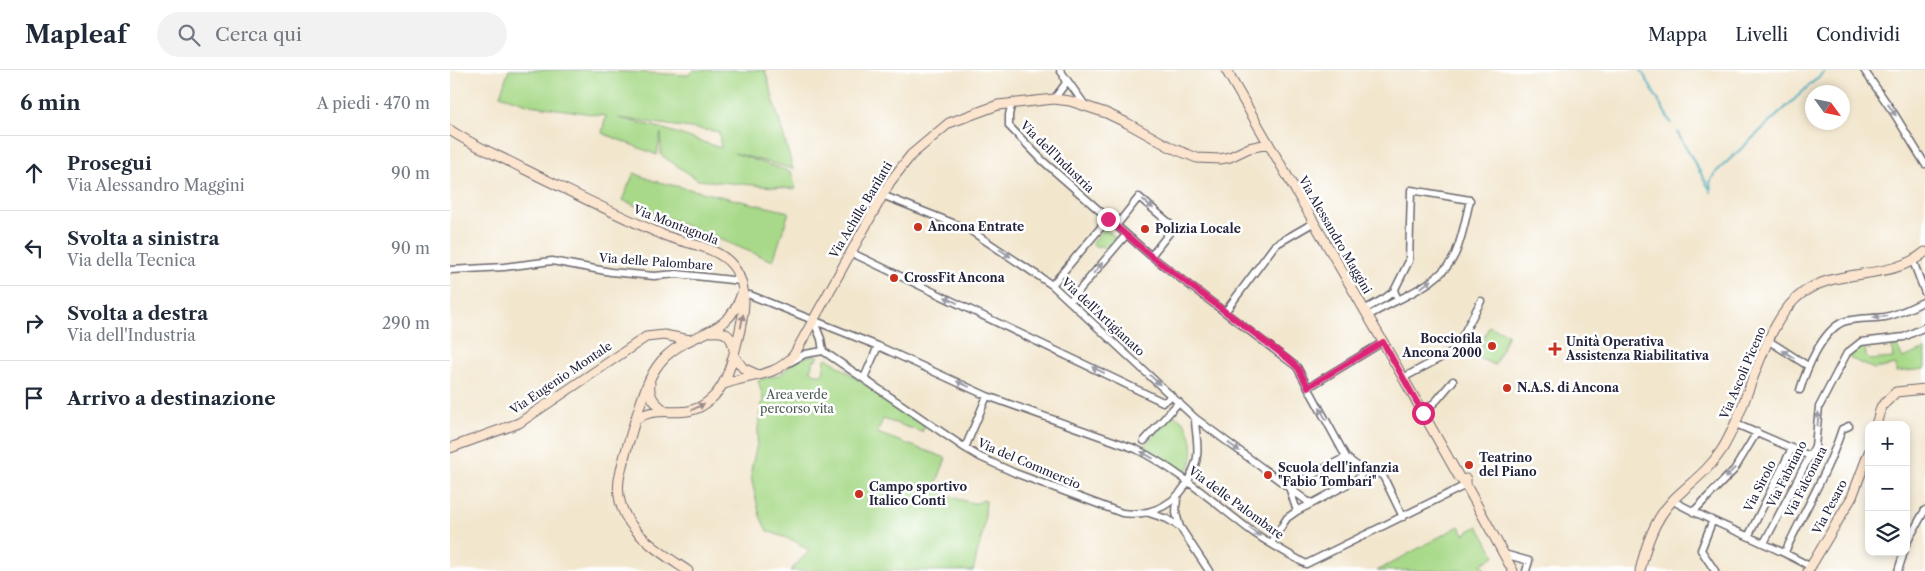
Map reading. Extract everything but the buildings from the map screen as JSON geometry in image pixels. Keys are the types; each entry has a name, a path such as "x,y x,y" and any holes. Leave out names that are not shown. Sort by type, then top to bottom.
{"street":[{"name":"Via Alessandro Maggini","path":"1226,70 1423,413 1452,462 1466,479 1466,485 1514,571"},
{"path":"1864,70 1895,115 1925,164"},
{"path":"1061,72 1086,105"},
{"path":"1054,99 1067,82"},
{"path":"1067,82 1066,93 1070,101"},
{"name":"Via Achille Barilatti","path":"786,365 794,355 882,195 899,168 910,155 949,123 979,111 1012,102 1054,99 1086,105 1127,122 1172,148 1197,158 1220,159 1230,157 1249,148 1268,144"},
{"name":"Via dell'Industria","path":"1012,102 1009,126 1014,132 1151,256 1298,368 1346,457"},
{"name":"Via Montagnola","path":"450,130 608,210 663,235 718,254 732,265 744,289"},
{"name":"Via Achille Barilatti","path":"1249,148 1262,134"},
{"path":"1411,190 1470,200 1456,254 1443,272 1420,289 1366,313 1394,291 1409,261 1411,190"},
{"name":"Via dell'Artigianato","path":"882,195 968,229 1052,285 1195,418 1312,503"},
{"path":"1116,226 1140,197 1174,227 1151,256"},
{"path":"1052,285 1108,219"},
{"path":"1225,312 1275,245 1313,222"},
{"path":"1070,302 1126,234"},
{"path":"850,252 1163,402 1168,399 1170,394"},
{"name":"Via Ascoli Piceno","path":"1640,571 1648,540 1660,516 1673,500 1714,462 1736,424 1769,342 1790,304 1810,288 1832,280 1899,268 1925,252"},
{"name":"Via delle Palombare","path":"450,270 504,267 552,261 611,272 654,276 677,274 744,289 878,346 988,396 1151,456 1271,543 1306,564 1466,485"},
{"path":"1913,261 1925,293"},
{"path":"688,571 649,544 628,522 619,496 619,481 644,392 657,368 668,355 690,340 710,332 730,318 744,289"},
{"path":"636,419 647,412 684,412 697,408 710,400 722,385 734,353 743,315 744,289"},
{"path":"1394,291 1398,299"},
{"path":"1403,378 1455,350 1481,301"},
{"path":"1800,390 1808,366 1826,338 1842,322 1896,315 1925,301"},
{"path":"722,385 757,374 774,371 805,354 823,352 821,339 813,319"},
{"path":"821,339 826,324"},
{"name":"Via Fabriano","path":"1764,543 1810,456 1817,436 1819,407 1846,353 1861,342 1904,337 1925,327"},
{"path":"710,332 721,331 727,334 731,338 734,353 743,368 757,374"},
{"path":"656,335 669,335 690,340"},
{"path":"656,335 666,343 668,355"},
{"name":"Via Eugenio Montale","path":"450,448 519,422 641,340 656,335"},
{"path":"1308,387 1383,342"},
{"path":"1769,342 1808,366"},
{"path":"864,378 878,346"},
{"name":"Via del Commercio","path":"823,352 965,448 1015,473 1122,513 1134,515 1149,513 1165,506 1177,497 1188,482 1198,456 1195,418"},
{"path":"650,379 649,394 666,411"},
{"path":"1423,413 1438,400 1454,381"},
{"path":"1877,421 1881,407 1890,396 1896,392 1925,389"},
{"path":"965,448 988,396"},
{"path":"1144,441 1179,402"},
{"path":"1736,424 1810,456"},
{"name":"Via Falconara","path":"1785,552 1835,452 1842,429 1850,426"},
{"path":"1694,512 1734,470 1757,432"},
{"name":"Via Sirolo","path":"1748,535 1792,448"},
{"path":"1297,511 1289,487 1346,457 1356,466 1366,470 1377,471 1383,476 1403,517"},
{"name":"Via Pesaro","path":"1810,569 1852,497 1865,463"},
{"path":"1271,543 1287,518 1357,479 1366,470"},
{"path":"1177,497 1176,513 1180,527 1209,571"},
{"path":"1677,503 1712,522 1748,535 1785,552 1810,569"},
{"path":"1165,506 1167,519"},
{"path":"1165,506 1176,513"},
{"path":"1910,537 1925,510"},
{"path":"1149,513 1167,519 1180,527"},
{"path":"1712,522 1701,550 1715,571"},
{"path":"1504,554 1529,561 1526,571"},
{"path":"1898,571 1903,556"}],"green space":[{"path":"509,70 582,70 688,75 693,70 765,70 793,169 734,153 791,172 796,189 698,180 661,155 661,133 657,155 602,133 606,116 530,105 500,95","holes":["619,118 719,132 721,148 661,128"]},
{"path":"634,173 654,181 789,212 773,261 622,200"},
{"path":"1105,228 1116,238 1105,249 1100,245 1098,248 1092,243"},
{"name":"Bocciofila Ancona 2000","path":"1489,326 1508,334 1495,365 1476,357"},
{"path":"1892,345 1896,345 1903,358 1925,349 1925,369 1896,372 1896,365 1874,369 1849,358 1856,348 1865,346 1866,356 1870,360 1893,358"},
{"name":"Area verde percorso vita","path":"818,355 818,359 814,360 810,370 815,374 823,374 825,359 827,358 925,426 922,432 883,419 877,433 946,458 935,487 942,489 946,496 973,503 986,501 984,527 973,571 790,571 809,551 795,541 767,531 760,516 752,482 751,470 757,444 763,398 758,380 779,375 797,360"},
{"path":"1173,414 1184,423 1192,442 1191,462 1185,473 1181,473 1142,448"},
{"path":"1459,526 1464,534 1478,526 1495,556 1481,564 1485,570 1377,571"}],"waterway":[{"path":"1641,70 1671,123"},
{"path":"1711,192 1710,182 1715,173 1826,70"},
{"path":"1677,132 1709,188"}],"place":[{"name":"Ancona Entrate","path":"918,227"},
{"name":"Polizia Locale","path":"1145,229"},
{"name":"CrossFit Ancona","path":"894,278"},
{"name":"Bocciofila Ancona 2000","path":"1492,346"},
{"name":"Unità Operativa Assistenza Riabilitativa","path":"1555,349"},
{"name":"N.A.S. di Ancona","path":"1507,388"},
{"name":"Teatrino del Piano","path":"1469,465"},
{"name":"Scuola dell'infanzia \"Fabio Tombari\"","path":"1268,475"},
{"name":"Campo sportivo Italico Conti","path":"859,494"}],"route":[{"path":"1108,219 1151,256 1287,358 1298,368 1308,387 1383,342 1423,413"}]}
